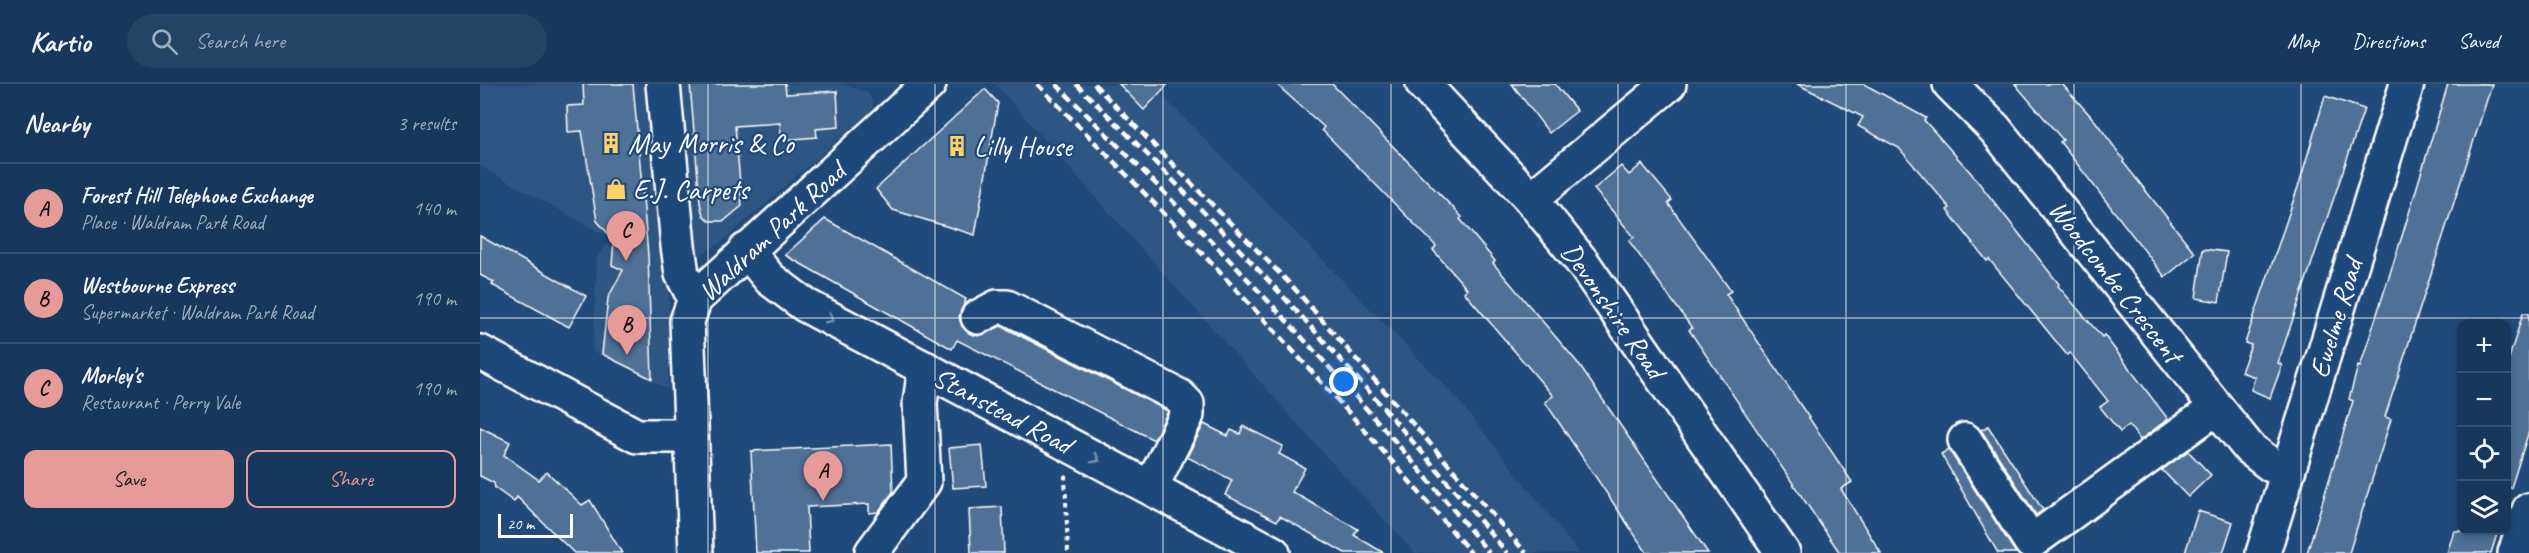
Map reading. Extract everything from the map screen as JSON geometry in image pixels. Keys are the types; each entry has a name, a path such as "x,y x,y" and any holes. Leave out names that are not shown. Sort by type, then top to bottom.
{"main road":[{"path":"663,84 682,274 695,299"},
{"name":"Devonshire Road","path":"1423,84 1531,199 1583,263 1783,553"},
{"path":"1531,199 1669,84"},
{"name":"Woodcombe Crescent","path":"1950,84 1995,129 2249,448 2271,465 2287,472"},
{"name":"Ewelme Road","path":"2263,553 2407,84"},
{"name":"Waldram Park Road","path":"696,553 687,321 695,299 928,85"},
{"name":"Stanstead Road","path":"746,250 770,279 805,305 1272,553"},
{"path":"978,317 997,307 1007,307 1179,396 1187,404 1187,415 1151,487"},
{"path":"480,351 637,436 691,436"},
{"path":"872,552 924,482 920,403 925,368"},
{"path":"1965,440 2031,542 2216,408"},
{"path":"2515,553 2529,510"}],"path":[{"path":"1065,472 1068,553"}],"shaded area":[{"path":"480,84 843,84 868,93 873,102 872,110 723,241 669,274 668,389 593,351 597,258 610,238 480,166"},
{"path":"995,84 1151,84 1455,396 1579,553 1415,553"}],"building":[{"path":"583,84 633,84 648,255 652,379 602,354 608,298 623,270 612,265 614,240 597,221 582,131 568,132 567,106 584,105"},
{"path":"690,84 785,84 786,94 837,91 839,127 816,129 817,137 781,140 780,123 735,126 742,206 724,221 709,221 703,215 700,203"},
{"path":"1119,84 1168,84 1144,110"},
{"path":"1276,84 1332,84 1462,217 1460,219 1495,261 1493,263 1577,362 1708,553 1647,553 1545,402 1553,396 1464,292 1467,289 1433,250 1436,246 1322,130 1324,127"},
{"path":"1512,84 1555,84 1577,111 1549,133"},
{"path":"1797,84 1864,84 1926,118 1924,120 1971,173 2059,284 2058,286 2102,337 2104,335 2168,419 2140,440 2129,425 2120,432 2100,407 2108,401 2070,353 2067,355 1989,259 1987,261 1947,210 1950,208 1899,148 1858,126 1863,117"},
{"path":"2015,84 2062,84 2096,122 2124,160 2123,162 2195,253 2165,277 2060,142 2063,140"},
{"path":"2448,84 2492,84 2385,417 2391,419 2349,553 2307,553 2353,401 2349,399 2358,366 2360,367 2403,233"},
{"name":"Lilly House","path":"985,89 998,103 975,235 893,210 876,189"},
{"path":"2325,96 2364,109 2278,363 2282,365 2270,398 2251,390 2255,377 2241,372 2251,345 2245,343 2300,181"},
{"path":"1642,164 1672,200 1668,203 1731,291 1726,294 1852,482 1841,489 1881,553 1840,553 1689,330 1692,328 1629,241 1634,237 1594,189 1621,166 1629,175"},
{"path":"825,219 966,299 959,317 962,326 969,333 978,336 1001,326 1168,411 1154,440 957,340 952,349 785,255"},
{"path":"480,236 586,296 569,327 492,285 494,282 480,275"},
{"path":"2203,249 2227,252 2219,302 2196,298"},
{"path":"2523,313 2529,313 2529,431 2511,488 2511,373 2511,352"},
{"path":"1204,424 1228,436 1231,430 1240,434 1243,426 1283,446 1279,454 1305,468 1292,492 1358,529 1354,535 1384,553 1345,553 1280,516 1277,521 1225,495 1232,480 1187,457"},
{"path":"1988,426 2043,510 2036,515 1981,430"},
{"path":"480,427 510,442 504,455 539,480 547,472 582,505 590,500 622,553 574,553 517,497 514,502 495,488 494,483 480,476"},
{"path":"891,444 893,492 878,512 869,513 869,504 807,507 809,553 756,553 751,451"},
{"path":"982,445 986,486 953,488 949,448"},
{"path":"1949,449 2016,553 1998,553 1941,454"},
{"path":"2188,451 2211,475 2188,497 2162,470"},
{"path":"1002,507 1004,553 971,553 969,509"},
{"path":"2198,511 2233,522 2223,553 2185,553"},
{"path":"2454,531 2457,531 2457,535 2497,535 2491,553 2447,553"}],"railway":[{"path":"1037,84 1259,314 1471,553"},
{"path":"1056,84 1279,312 1386,431 1489,553"},
{"path":"1076,84 1188,196 1298,312 1507,553"},
{"path":"1094,84 1294,288 1526,553"}],"place":[{"name":"May Morris & Co","path":"611,143"},
{"name":"Lilly House","path":"957,146"},
{"name":"E.J. Carpets","path":"616,189"},
{"name":"Morley's","path":"626,261"},
{"name":"Westbourne Express","path":"627,355"},
{"name":"Forest Hill Telephone Exchange","path":"823,501"}]}
